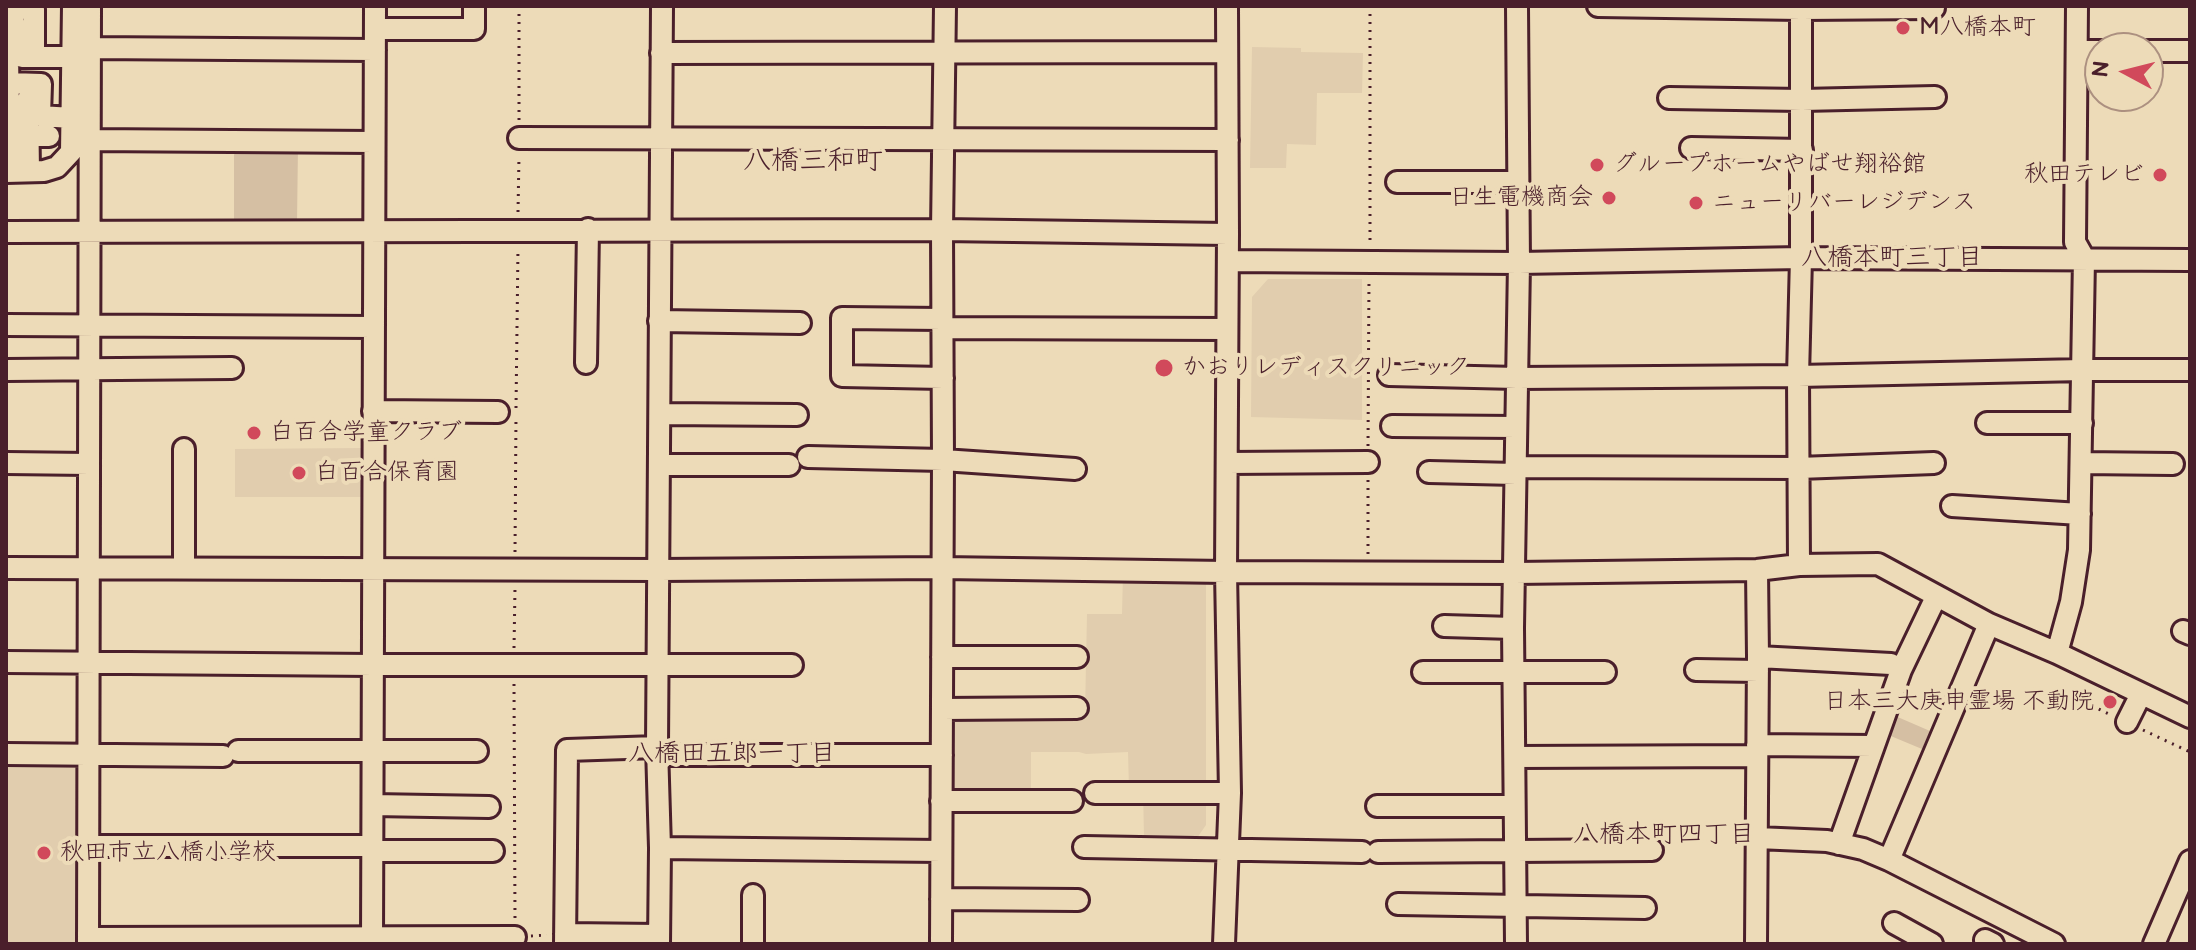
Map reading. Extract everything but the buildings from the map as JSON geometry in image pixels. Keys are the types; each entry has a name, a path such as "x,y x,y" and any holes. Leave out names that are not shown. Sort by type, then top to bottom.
{"street":[{"path":"73,6 89,140 88,941 372,941 515,937"},
{"path":"15,172 44,171 57,167 71,152 72,118 90,6"},
{"path":"372,941 375,6"},
{"path":"16,57 375,39 474,29 474,6"},
{"path":"662,6 657,751 659,939 565,939 567,750 657,751 942,755"},
{"path":"941,944 945,6"},
{"path":"1224,944 1230,793 1226,572 1227,6"},
{"path":"1516,944 1513,628 1519,263 1517,6"},
{"path":"1598,6 1934,8"},
{"path":"2057,653 2071,602 2079,550 2084,258 2075,242 2077,6"},
{"path":"1799,565 1801,7"},
{"path":"6,8 34,9 16,57 9,88 8,148 15,172"},
{"path":"6,21 14,21 16,57"},
{"path":"2077,51 2084,51"},
{"path":"2164,51 2190,51"},
{"path":"661,53 1227,52"},
{"path":"9,88 41,84 40,116 72,118"},
{"path":"9,88 28,94 28,136 15,172"},
{"path":"1669,98 1802,100 1935,97"},
{"path":"28,136 49,136"},
{"path":"519,138 1228,140"},
{"path":"89,140 374,142"},
{"path":"1691,148 1802,150"},
{"path":"1397,182 1518,182"},
{"path":"586,363 588,229"},
{"path":"6,232 659,229 1228,234"},
{"path":"1228,261 1519,263 1801,258 2190,260"},
{"path":"943,378 842,376 842,318 942,324 1227,329"},
{"path":"659,321 800,323"},
{"path":"6,325 374,327"},
{"path":"6,370 232,368"},
{"path":"1389,375 1517,378 2190,370"},
{"path":"373,411 498,412"},
{"path":"660,414 797,415"},
{"path":"1987,423 2082,423"},
{"path":"1392,426 1516,427"},
{"path":"184,449 184,568"},
{"path":"660,465 943,460 1075,469"},
{"path":"1227,463 1368,462"},
{"path":"6,463 89,464"},
{"path":"1429,472 1799,468 1934,463"},
{"path":"2081,463 2173,464"},
{"path":"1952,506 2080,514"},
{"path":"6,568 942,568 1515,573 1757,570 1799,565 1878,564 1989,624 2190,717"},
{"path":"1756,944 1757,570"},
{"path":"1839,844 1901,670 1936,597"},
{"path":"1889,860 1989,624"},
{"path":"1444,626 1513,628"},
{"path":"942,657 1077,657"},
{"path":"6,662 792,665"},
{"path":"1696,670 1758,664 1891,664 1901,670"},
{"path":"1423,672 1605,672"},
{"path":"2127,722 2141,694"},
{"path":"942,709 1077,708"},
{"path":"1515,757 1873,746"},
{"path":"6,754 477,751"},
{"path":"1095,793 1230,793"},
{"path":"941,801 1072,801"},
{"path":"373,805 489,807"},
{"path":"1377,806 1513,806"},
{"path":"1757,838 1827,841 1863,849 2054,944"},
{"path":"89,846 493,851"},
{"path":"1084,847 1370,852 1652,850"},
{"path":"660,848 941,851"},
{"path":"2154,944 2190,861"},
{"path":"753,895 753,944"},
{"path":"941,899 1078,900"},
{"path":"1398,904 1645,908"},
{"path":"1894,923 1932,944"}],"path":[{"path":"519,6 515,937 565,939"},
{"path":"1370,6 1370,240"},
{"path":"1368,572 1369,274"}],"shaded area":[{"path":"1252,47 1363,53 1362,93 1317,93 1316,145 1287,144 1286,168 1250,168"},
{"path":"234,146 298,146 297,222 234,222"},
{"path":"1268,279 1362,279 1362,420 1251,417 1252,297"},
{"name":"白百合保育園","path":"362,448 362,497 235,497 235,449"},
{"path":"1123,574 1206,575 1206,825 1197,838 1144,837 1143,788 1129,788 1128,752 1031,752 1031,796 946,796 946,712 1085,713 1087,614 1122,614"},
{"path":"1893,715 1930,731 1922,749 1886,734"},
{"name":"秋田市立八橋小学校","path":"6,761 83,761 81,944 6,944"}],"place":[{"name":"M八橋本町","path":"1903,28"},
{"name":"グループホームやばせ翔裕館","path":"1597,165"},
{"name":"秋田テレビ","path":"2160,175"},
{"name":"日生電機商会","path":"1609,198"},
{"name":"ニューリバーレジデンス","path":"1696,203"},
{"name":"かおりレディスクリニック","path":"1164,368"},
{"name":"白百合学童クラブ","path":"254,433"},
{"name":"白百合保育園","path":"299,473"},
{"name":"日本三大庚申霊場 不動院","path":"2110,702"},
{"name":"秋田市立八橋小学校","path":"44,853"}],"district":[{"name":"八橋三和町","path":"813,162"},
{"name":"八橋本町三丁目","path":"1892,258"},
{"name":"八橋田五郎一丁目","path":"732,754"},
{"name":"八橋本町四丁目","path":"1664,835"}]}
